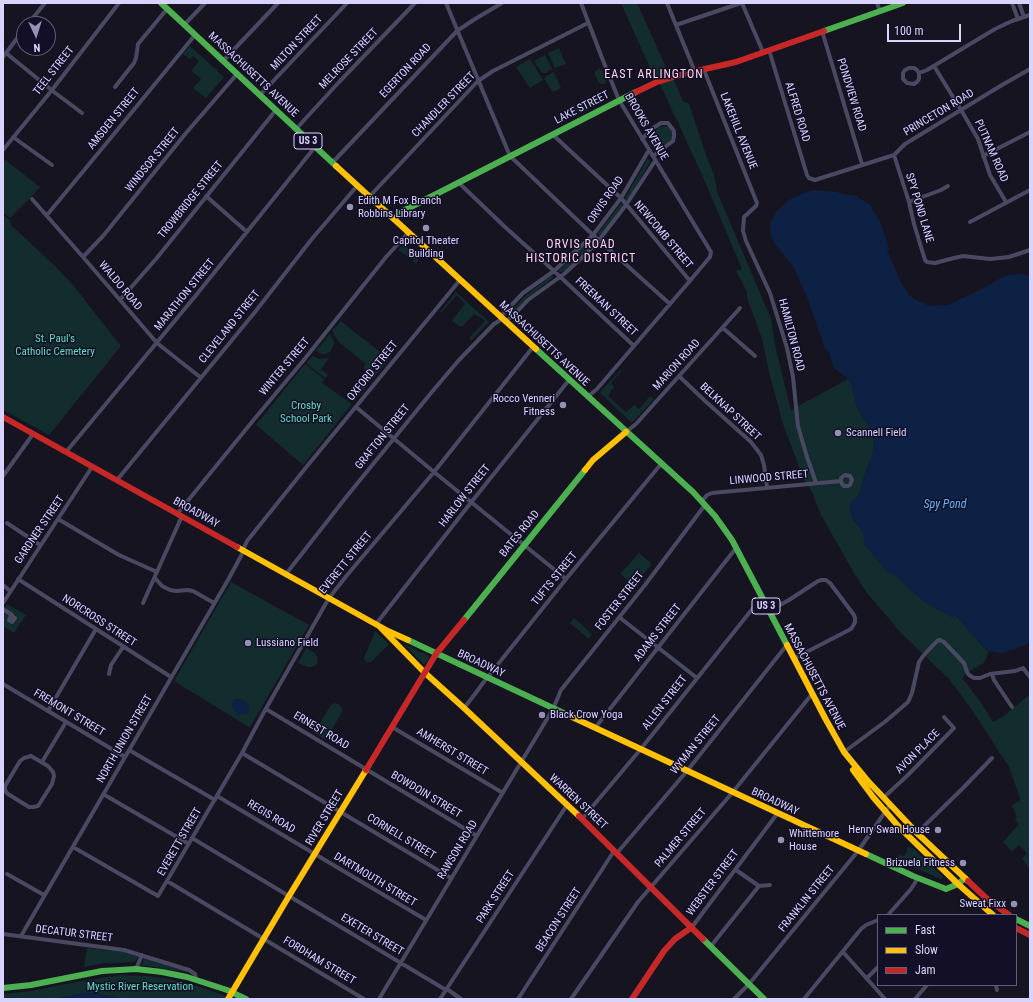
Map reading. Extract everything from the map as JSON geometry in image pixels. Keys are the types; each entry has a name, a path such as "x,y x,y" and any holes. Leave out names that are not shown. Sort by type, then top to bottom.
{"main road":[{"name":"MASSACHUSETTS AVENUE","path":"161,3 357,186 704,503 722,524 736,548 834,736 858,771 917,833 997,907 1008,914"},
{"name":"LAKE STREET","path":"394,219 403,211 657,82 736,62 903,3"},
{"name":"BROADWAY","path":"3,417 376,624 436,654 777,814 918,878 946,889 958,884"},
{"name":"BATES ROAD","path":"436,654 593,460 626,432"},
{"name":"WARREN STREET","path":"376,624 424,672 616,852 764,999"},
{"name":"RIVER STREET","path":"228,999 436,654"},
{"name":"MASSACHUSETTS AVENUE","path":"844,752 855,774 885,812 958,884 991,914"},
{"path":"958,884 965,878"},
{"path":"1017,920 1030,926"},
{"name":"WEBSTER STREET","path":"632,999 664,951 675,939 692,927"},
{"path":"1017,928 1030,935"},
{"path":"3,988 31,985 102,971 136,969 167,973 196,980 246,999"}],"street":[{"path":"34,16 45,3"},
{"name":"TEEL STREET","path":"3,150 52,90 119,3"},
{"path":"184,25 205,3"},
{"path":"222,61 278,3"},
{"name":"MILTON STREET","path":"260,95 347,3"},
{"name":"MELROSE STREET","path":"296,129 415,3"},
{"path":"446,3 510,156 593,235 670,304"},
{"name":"EGERTON ROAD","path":"332,162 457,31 502,3"},
{"name":"BROOKS AVENUE","path":"581,3 619,100 711,252 710,257 690,281"},
{"path":"667,3 695,72"},
{"path":"676,25 742,3"},
{"name":"ALFRED ROAD","path":"742,3 766,51 809,178"},
{"path":"877,3 880,11"},
{"path":"1012,3 1018,19"},
{"path":"1019,3 1024,17"},
{"path":"115,87 134,63 138,44 167,9"},
{"path":"919,73 934,66 995,29 1030,15"},
{"name":"CHANDLER STREET","path":"369,197 478,81 493,71 588,23"},
{"name":"PONDVIEW ROAD","path":"822,31 862,164"},
{"name":"AMSDEN STREET","path":"47,215 195,35"},
{"path":"16,40 5,55 82,113"},
{"name":"PUTNAM ROAD","path":"934,66 978,139 986,166 994,183 1006,202"},
{"path":"909,68 914,68 919,73 919,79 914,84 907,83 904,79 903,73 909,68"},
{"name":"PRINCETON ROAD","path":"809,178 815,180 819,179 894,155 905,144 1030,69"},
{"name":"LAKEHILL AVENUE","path":"704,70 756,200"},
{"name":"WINDSOR STREET","path":"83,257 103,236 186,132 237,74"},
{"name":"TROWBRIDGE STREET","path":"120,300 156,259 276,110"},
{"path":"642,139 655,126 661,123 668,123 674,131 673,141 653,156"},
{"path":"983,156 1030,132"},
{"name":"NEWCOMB STREET","path":"552,134 621,198 690,281"},
{"path":"13,137 52,165"},
{"name":"MARATHON STREET","path":"66,452 157,343 315,147"},
{"name":"ORVIS ROAD","path":"502,319 523,293 554,271 593,235 621,198 649,150"},
{"name":"SPY POND LANE","path":"894,155 925,260 930,263 935,263 963,256 990,260 1009,257 1030,250"},
{"name":"ORVIS ROAD","path":"502,319 514,315 528,300 564,274 586,254 599,240 626,205 655,161"},
{"name":"FREEMAN STREET","path":"458,183 634,346"},
{"name":"CLEVELAND STREET","path":"117,480 255,312 311,240 357,186"},
{"path":"909,202 948,186"},
{"path":"970,222 1030,190"},
{"path":"206,196 247,232"},
{"name":"WALDO ROAD","path":"32,199 157,343 200,378"},
{"name":"HAMILTON ROAD","path":"756,200 757,204 744,217 746,241 770,293 787,348 793,377 798,426 816,483"},
{"name":"WINTER STREET","path":"143,603 155,578 179,515 247,428 408,232"},
{"name":"OXFORD STREET","path":"243,550 247,541 270,512 460,280"},
{"path":"587,397 597,389 690,281"},
{"name":"MARION ROAD","path":"626,432 636,424 740,308"},
{"name":"GRAFTON STREET","path":"286,574 347,496 459,360 494,324 502,319"},
{"path":"723,328 755,356"},
{"name":"EVERETT STREET","path":"73,847 158,896 242,753 329,598 434,472 533,347"},
{"name":"BELKNAP STREET","path":"679,376 751,442 761,455 767,488"},
{"name":"HARLOW STREET","path":"376,624 569,380"},
{"path":"356,407 566,579"},
{"path":"3,476 33,434"},
{"name":"TUFTS STREET","path":"464,708 566,579 662,464"},
{"name":"GARDNER STREET","path":"3,603 92,467"},
{"name":"LINWOOD STREET","path":"704,503 707,495 712,493 840,481"},
{"name":"FOSTER STREET","path":"553,709 561,690 645,585 704,503"},
{"path":"58,518 120,555 157,572"},
{"path":"6,524 40,545"},
{"name":"ADAMS STREET","path":"595,728 736,548"},
{"name":"NORTH UNION STREET","path":"21,936 214,603 243,550"},
{"path":"155,578 162,586 170,590 193,591 214,603"},
{"name":"NORCROSS STREET","path":"18,579 171,677"},
{"path":"768,611 789,600 818,581 826,580 830,583 854,615 855,622 851,629 793,659"},
{"path":"3,586 10,591"},
{"name":"ALLEN STREET","path":"582,820 762,598"},
{"path":"3,609 12,615 11,616"},
{"path":"619,617 697,678"},
{"path":"48,710 96,629"},
{"path":"844,752 908,702 912,693 919,662 937,641 940,640 944,642 964,663 967,672 972,677 980,678 1023,668 1030,676"},
{"name":"WYMAN STREET","path":"616,852 686,771 786,646"},
{"path":"109,674 111,665 123,647"},
{"path":"992,674 994,680 1012,707"},
{"name":"FREMONT STREET","path":"3,684 125,757"},
{"name":"PALMER STREET","path":"571,999 633,909 732,793 812,694"},
{"name":"RAWSON ROAD","path":"379,999 553,709"},
{"name":"ERNEST ROAD","path":"266,710 366,769"},
{"name":"AVON PLACE","path":"883,798 954,728 944,717"},
{"path":"42,762 66,722"},
{"name":"AMHERST STREET","path":"392,727 503,793"},
{"path":"128,750 215,800"},
{"name":"CORNELL STREET","path":"242,753 452,878"},
{"path":"31,756 42,762 51,769 54,776 52,784 38,806 29,807 6,792 5,786 22,759 31,756"},
{"path":"917,833 992,758"},
{"name":"BOWDOIN STREET","path":"366,769 477,836"},
{"path":"103,794 189,844"},
{"name":"REGIS ROAD","path":"217,796 315,854"},
{"name":"PARK STREET","path":"440,999 567,805"},
{"name":"FRANKLIN STREET","path":"734,999 749,984 858,851 890,805"},
{"name":"WEBSTER STREET","path":"692,927 777,814"},
{"name":"EXETER STREET","path":"192,838 461,999"},
{"name":"BEACON STREET","path":"518,999 616,852"},
{"name":"DARTMOUTH STREET","path":"315,854 426,920"},
{"path":"736,870 759,886 770,885"},
{"path":"7,874 44,895"},
{"path":"889,914 911,889 918,878"},
{"name":"FORDHAM STREET","path":"167,881 364,999"},
{"path":"711,946 759,886"},
{"path":"993,914 997,907"},
{"path":"804,999 861,929 877,920"},
{"name":"DECATUR STREET","path":"3,934 122,950 181,967 192,972 196,980"},
{"path":"843,952 885,999"},
{"path":"136,969 142,955"},
{"path":"867,978 877,968"},
{"path":"915,999 927,986"}],"green space":[{"path":"621,3 637,3 669,74 674,80 683,101 689,104 714,175 718,194 771,319 775,345 791,410 848,379 852,386 857,407 871,430 874,440 873,453 860,493 853,502 852,518 862,530 863,534 887,571 898,577 909,589 931,606 952,617 954,615 958,618 985,649 989,651 984,663 970,671 962,678 980,701 993,722 1004,716 1030,694 1030,869 1022,859 1027,853 1019,845 1012,851 1003,842 1019,824 1015,820 1017,817 1011,806 1021,801 1009,767 972,710 949,679 902,634 867,593 821,515 811,490 804,480 783,424 762,339 747,298 747,292 736,271 742,269 702,175 660,84 655,78 646,59"},
{"path":"190,46 224,77 206,98 193,88 201,79 191,71 199,61 193,56 190,59 183,54"},
{"path":"559,48 566,64 555,68 548,53"},
{"path":"545,55 552,69 546,73 542,73 534,61"},
{"path":"530,59 543,80 530,88 516,67"},
{"path":"599,68 603,71 606,79 605,84 599,83 595,75 595,72"},
{"path":"554,72 561,88 553,92 544,79"},
{"path":"593,98 600,99 603,102 559,124 561,114"},
{"path":"659,127 669,127 672,131 673,137 657,152 648,137"},
{"path":"3,158 40,187 10,218 3,213"},
{"path":"648,158 650,162 632,193 626,200 626,196"},
{"path":"621,203 624,205 600,235 598,235 598,233"},
{"name":"St. Paul's Catholic Cemetery","path":"3,215 10,220 11,225 73,285 121,346 49,435 3,410"},
{"path":"592,239 594,241 593,243 566,270 560,272 559,270"},
{"path":"404,244 420,258 416,264 413,261 414,260 398,250"},
{"path":"551,276 554,277 531,295 511,315 509,314 526,295"},
{"path":"456,292 489,322 471,341 469,338 485,321 474,314 463,326 459,326 452,321 465,304 457,295 441,313 440,312"},
{"path":"341,321 389,359 372,380 367,376 369,373 363,368 366,364 339,342 332,331"},
{"path":"330,334 334,343 331,351 326,354 322,354 316,351"},
{"path":"313,356 319,359 329,358 321,369 328,375 325,378 307,364"},
{"name":"Crosby School Park","path":"305,364 324,379 322,383 352,404 303,465 256,425"},
{"path":"621,370 622,371 611,383 614,387 608,396 626,412 634,405 639,409 650,396 654,399 632,423 600,393"},
{"path":"360,378 368,385 355,400 347,393"},
{"path":"639,553 652,564 634,585 620,574"},
{"path":"231,582 309,625 249,727 174,681"},
{"path":"7,604 26,615 14,633 3,626 3,611"},
{"path":"574,618 592,634 589,639 570,623"},
{"path":"375,631 389,644 371,662 367,662 364,658"},
{"path":"404,644 429,656 428,661 424,665"},
{"path":"306,648 315,653 317,657 317,664 312,667 307,667 298,663"},
{"path":"335,703 340,705 342,712 326,740 314,733 331,705"},
{"path":"909,847 914,849 943,877 941,879 899,861 897,856 904,856 907,848"},
{"path":"87,948 124,952 138,957 135,962 105,963 84,967"},
{"path":"144,958 186,971 187,972 142,965"},
{"name":"Mystic River Reservation","path":"121,975 165,978 200,987 234,999 127,999 92,993 53,999 3,999 3,994 31,991"}],"water":[{"name":"Spy Pond","path":"813,190 837,192 857,196 871,206 880,221 889,249 887,250 901,283 909,295 917,301 929,306 948,305 1007,275 1019,274 1030,276 1030,642 1025,645 1003,653 985,649 958,618 954,615 952,617 931,606 909,589 898,577 887,572 865,545 862,530 852,518 849,508 851,502 853,502 860,493 873,453 874,440 871,430 857,407 852,386 848,379 834,368 829,352 825,348 807,297 793,266 775,244 770,227 777,211 789,200"},
{"path":"235,699 242,699 249,705 248,714 238,715 231,706"},
{"path":"92,993 127,999 53,999 81,994"}],"traffic: fast":[{"path":"161,3 336,166"},
{"path":"824,31 903,3"},
{"path":"394,219 403,211 636,92"},
{"path":"536,349 693,492 715,516 732,540 787,645"},
{"path":"464,620 585,470"},
{"path":"408,640 572,717"},
{"path":"866,854 913,876 946,889 958,884 965,878"},
{"path":"1017,920 1030,926"},
{"path":"703,939 764,999"},
{"path":"3,988 31,985 102,971 136,969 187,977 227,990 246,999"}],"traffic: slow":[{"path":"336,166 536,349"},
{"path":"585,470 593,460 626,432"},
{"path":"237,547 388,631 408,640"},
{"path":"380,627 424,672 579,816"},
{"path":"787,645 844,752 867,780 917,833 968,881"},
{"path":"572,717 866,854"},
{"path":"228,999 366,770"},
{"path":"853,770 873,797 899,827 958,884 992,914"}],"traffic: jam":[{"path":"636,92 657,82 683,74 736,62 824,31"},
{"path":"3,417 237,547"},
{"path":"366,770 436,654 464,620"},
{"path":"579,816 703,939"},
{"path":"968,881 986,898 1008,914"},
{"path":"632,999 664,951 675,939 692,927"},
{"path":"1017,928 1030,935"}],"place":[{"name":"Edith M Fox Branch Robbins Library","path":"350,207"},
{"name":"Capitol Theater Building","path":"426,228"},
{"name":"Rocco Venneri Fitness","path":"563,405"},
{"name":"Scannell Field","path":"838,433"},
{"name":"Lussiano Field","path":"248,643"},
{"name":"Black Crow Yoga","path":"542,715"},
{"name":"Henry Swan House","path":"938,830"},
{"name":"Whittemore House","path":"781,840"},
{"name":"Brizuela Fitness","path":"963,863"},
{"name":"Sweat Fixx","path":"1014,904"}],"district":[{"name":"EAST ARLINGTON","path":"654,75"},
{"name":"ORVIS ROAD HISTORIC DISTRICT","path":"581,252"}]}
